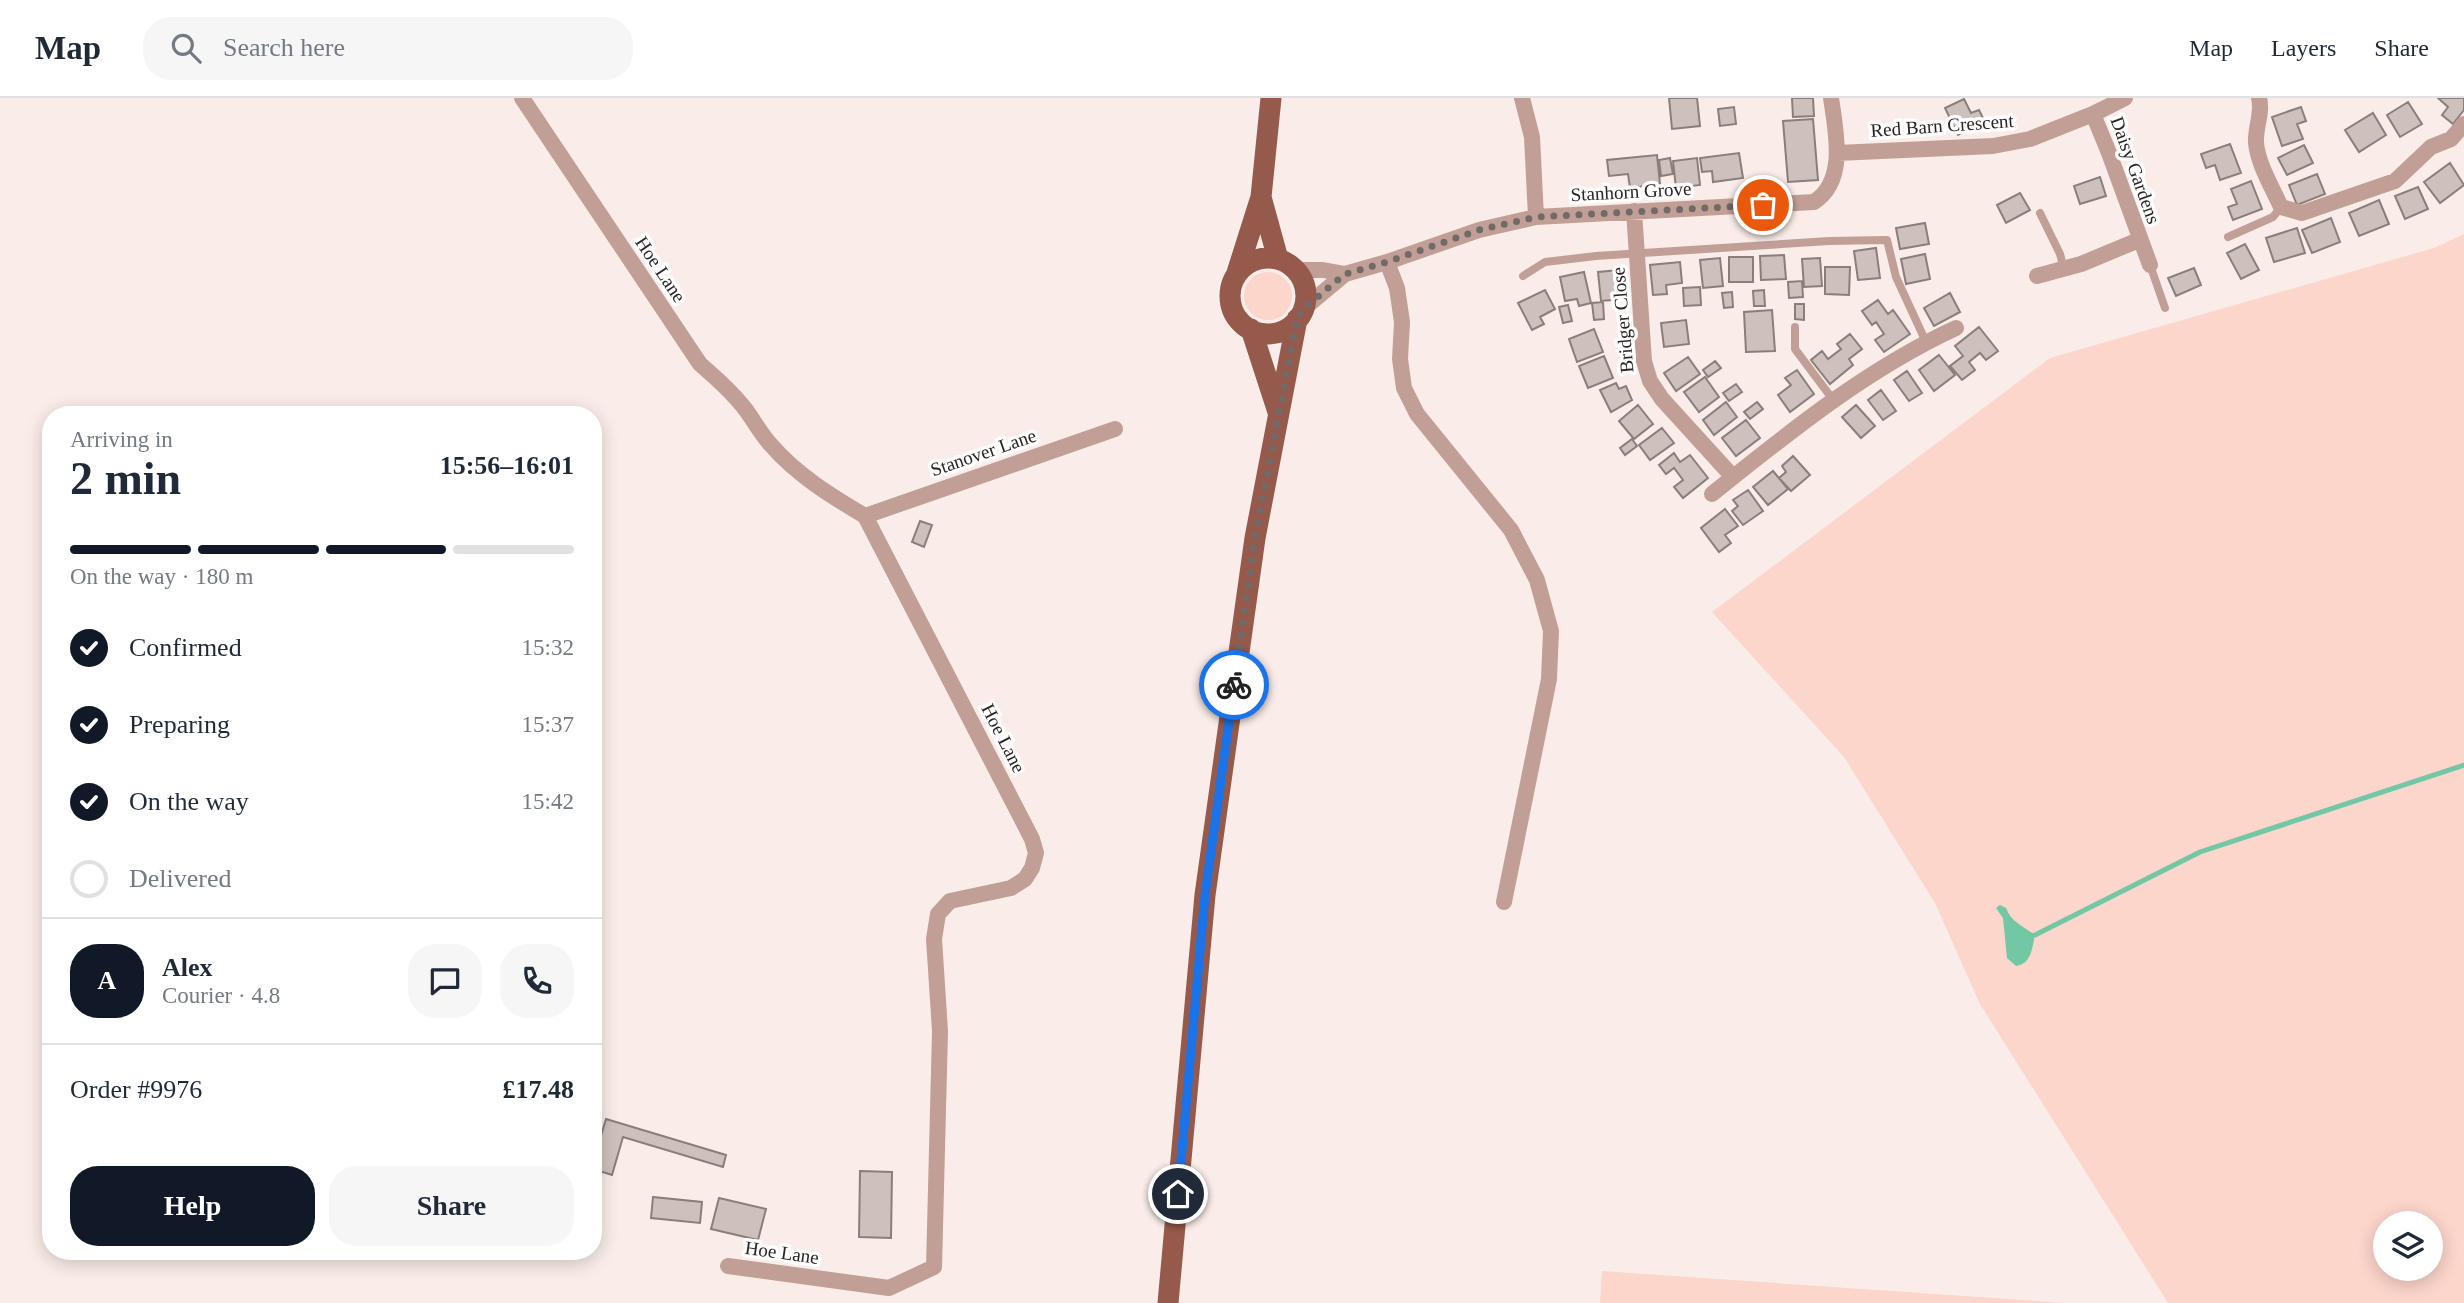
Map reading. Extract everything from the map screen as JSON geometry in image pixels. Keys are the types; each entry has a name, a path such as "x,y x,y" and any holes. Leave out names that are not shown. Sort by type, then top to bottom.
{"main road":[{"path":"1271,98 1261,197 1231,287 1230,300 1241,322 1263,333 1288,328 1300,314"},
{"path":"1168,1303 1205,895 1255,538 1305,287 1287,264 1261,197"},
{"path":"1236,276 1254,260 1266,258 1287,264"},
{"path":"1251,329 1279,414"}],"street":[{"name":"Hoe Lane","path":"522,98 700,364 726,387 770,444 795,469 823,491 866,516 1032,839 1036,853 1032,868 1025,879 1011,888 950,901 938,914 934,939 940,1031 934,1267 889,1288 728,1266"},
{"path":"1522,98 1527,109 1532,137 1536,217"},
{"name":"Stanhorn Grove","path":"1300,314 1345,274 1479,230 1536,217 1814,202 1825,195 1832,183 1837,153 1830,98"},
{"name":"Red Barn Crescent","path":"1837,153 1993,146 2030,139 2125,98"},
{"path":"2259,98 2261,111 2256,127 2256,145 2281,207 2302,213 2395,181 2431,146 2451,139 2464,124"},
{"name":"Daisy Gardens","path":"2092,114 2150,265"},
{"name":"Bridger Close","path":"1634,211 1644,361 1650,381 1662,399 1733,477"},
{"name":"Daisy Gardens","path":"2037,276 2064,269 2139,240"},
{"path":"1387,262 1397,288 1402,321 1401,359 1404,388 1417,414 1511,530 1537,580 1551,631 1549,679 1504,901"},
{"name":"Stanhorn Grove","path":"1287,264 1345,274"},
{"path":"1712,494 1834,401 1926,342 1956,328"},
{"name":"Stanover Lane","path":"866,516 1115,429"}],"lane":[{"path":"2228,237 2273,217 2281,207"},
{"path":"2040,213 2060,254 2064,269"},
{"path":"1522,276 1545,262 1637,252 1887,240 1896,277 1926,342"},
{"path":"2150,265 2165,307"},
{"path":"1796,327 1795,349 1834,401"}],"shaded area":[{"path":"2464,234 2464,1303 2168,1303 1980,1004 1935,903 1844,757 1712,612 2050,358 2434,248"},
{"path":"1268,272 1285,279 1292,296 1285,313 1268,320 1251,313 1244,296 1251,279"},
{"path":"2000,905 2006,908 2014,920 2035,935 2030,954 2021,965 2016,966 2007,958 2003,918 1996,908"},
{"path":"1602,1271 2065,1303 1600,1303"}],"building":[{"path":"1669,98 1697,98 1700,126 1672,129"},
{"path":"1792,98 1813,98 1814,116 1793,117"},
{"path":"2438,98 2464,98 2464,110 2453,124 2442,115 2448,107"},
{"path":"1964,99 1971,113 1979,110 1985,122 1958,135 1945,108"},
{"path":"2408,102 2422,124 2400,137 2387,115"},
{"path":"1734,107 1736,124 1720,126 1718,109"},
{"path":"2301,107 2306,121 2297,124 2303,139 2282,146 2272,117"},
{"path":"2373,113 2386,135 2359,152 2345,130"},
{"path":"1813,119 1818,180 1788,182 1783,121"},
{"path":"2230,144 2241,173 2220,180 2215,165 2206,168 2201,154"},
{"path":"2304,145 2313,163 2287,175 2278,158"},
{"path":"1739,153 1743,178 1713,182 1712,171 1702,172 1700,158"},
{"path":"1657,155 1660,184 1630,188 1628,174 1609,176 1607,160"},
{"path":"1670,158 1673,174 1661,176 1659,160"},
{"path":"1697,158 1700,185 1676,188 1673,161"},
{"path":"2450,163 2464,185 2440,203 2424,182"},
{"path":"2317,174 2325,194 2297,205 2289,185"},
{"path":"2100,177 2106,196 2080,204 2074,186"},
{"path":"2251,181 2262,209 2233,220 2228,207 2237,204 2231,189"},
{"path":"2418,187 2428,209 2405,219 2395,196"},
{"path":"2020,193 2030,210 2006,223 1997,205"},
{"path":"2379,200 2389,224 2359,236 2349,213"},
{"path":"2331,218 2340,242 2312,253 2302,230"},
{"path":"1925,223 1929,244 1900,249 1896,228"},
{"path":"2297,228 2305,253 2274,262 2266,238"},
{"path":"2245,244 2259,270 2241,279 2227,253"},
{"path":"1876,248 1880,278 1858,280 1854,251"},
{"path":"1925,254 1930,279 1906,284 1901,259"},
{"path":"1784,255 1786,279 1761,280 1760,256"},
{"path":"1729,257 1753,257 1753,282 1729,282"},
{"path":"1720,258 1723,286 1703,288 1700,260"},
{"path":"1820,258 1822,286 1804,287 1802,259"},
{"path":"1680,262 1682,283 1666,285 1667,294 1653,295 1650,265"},
{"path":"1825,267 1850,267 1849,295 1825,294"},
{"path":"2194,268 2201,285 2176,296 2168,278"},
{"path":"1619,270 1623,299 1601,301 1598,272"},
{"path":"1584,272 1591,303 1579,306 1577,299 1565,301 1560,277"},
{"path":"1802,281 1803,297 1789,298 1788,282"},
{"path":"1700,287 1701,305 1684,306 1683,288"},
{"path":"1545,290 1555,309 1540,317 1544,324 1532,330 1518,303"},
{"path":"1764,290 1765,306 1754,306 1753,291"},
{"path":"1732,292 1733,307 1724,308 1722,293"},
{"path":"1950,293 1960,312 1934,326 1924,308"},
{"path":"1878,300 1888,314 1893,310 1910,334 1884,352 1875,340 1884,334 1876,322 1872,325 1862,311"},
{"path":"1603,302 1604,319 1594,320 1592,303"},
{"path":"1795,304 1804,304 1804,320 1795,319"},
{"path":"1568,305 1572,321 1563,323 1559,307"},
{"path":"1772,310 1775,351 1746,352 1744,312"},
{"path":"1686,320 1689,344 1664,347 1661,323"},
{"path":"1979,327 1998,351 1986,360 1980,353 1969,362 1975,370 1962,380 1950,366 1963,356 1955,346"},
{"path":"1594,329 1603,352 1577,362 1569,339"},
{"path":"1850,334 1862,349 1849,359 1853,365 1830,384 1811,360 1822,351 1828,359 1841,349 1837,344"},
{"path":"1939,355 1955,375 1934,391 1919,370"},
{"path":"1604,356 1613,378 1588,388 1579,366"},
{"path":"1688,357 1700,374 1676,391 1664,373"},
{"path":"1715,361 1721,368 1708,377 1703,370"},
{"path":"1797,370 1814,394 1790,412 1778,395 1791,385 1785,378"},
{"path":"1907,371 1922,393 1909,401 1894,380"},
{"path":"1705,377 1719,397 1699,412 1684,392"},
{"path":"1616,383 1619,389 1626,386 1632,400 1611,412 1600,390"},
{"path":"1736,384 1742,392 1729,401 1723,393"},
{"path":"1881,390 1896,411 1883,420 1868,400"},
{"path":"1726,402 1737,417 1714,435 1703,420"},
{"path":"1757,402 1763,409 1750,419 1744,412"},
{"path":"1638,405 1653,424 1634,439 1619,421"},
{"path":"1856,405 1875,426 1861,438 1842,417"},
{"path":"1746,420 1760,438 1736,456 1722,438"},
{"path":"1662,428 1674,443 1650,460 1639,445"},
{"path":"1632,439 1637,446 1625,455 1620,448"},
{"path":"1674,453 1680,462 1690,455 1708,478 1683,498 1674,487 1683,480 1674,468 1666,474 1659,465"},
{"path":"1793,456 1810,475 1791,491 1779,478 1786,472 1782,466"},
{"path":"1773,471 1788,489 1768,505 1753,487"},
{"path":"1748,490 1763,511 1743,525 1732,511 1738,506 1733,500"},
{"path":"1725,509 1738,526 1725,535 1731,543 1719,552 1701,528"},
{"path":"920,521 932,525 924,547 912,542"},
{"path":"606,1119 726,1155 723,1167 623,1137 612,1175 602,1172 602,1132"},
{"path":"860,1171 892,1172 891,1238 859,1237"},
{"path":"653,1197 702,1202 700,1223 651,1218"},
{"path":"719,1198 766,1209 758,1240 711,1229"}],"waterway":[{"path":"2035,935 2200,852 2464,765"}],"way so far":[{"path":"1234,685 1255,538 1297,319 1303,309 1345,274 1479,230 1536,217 1763,205"}],"route":[{"path":"1178,1194 1205,895 1234,685"}]}
